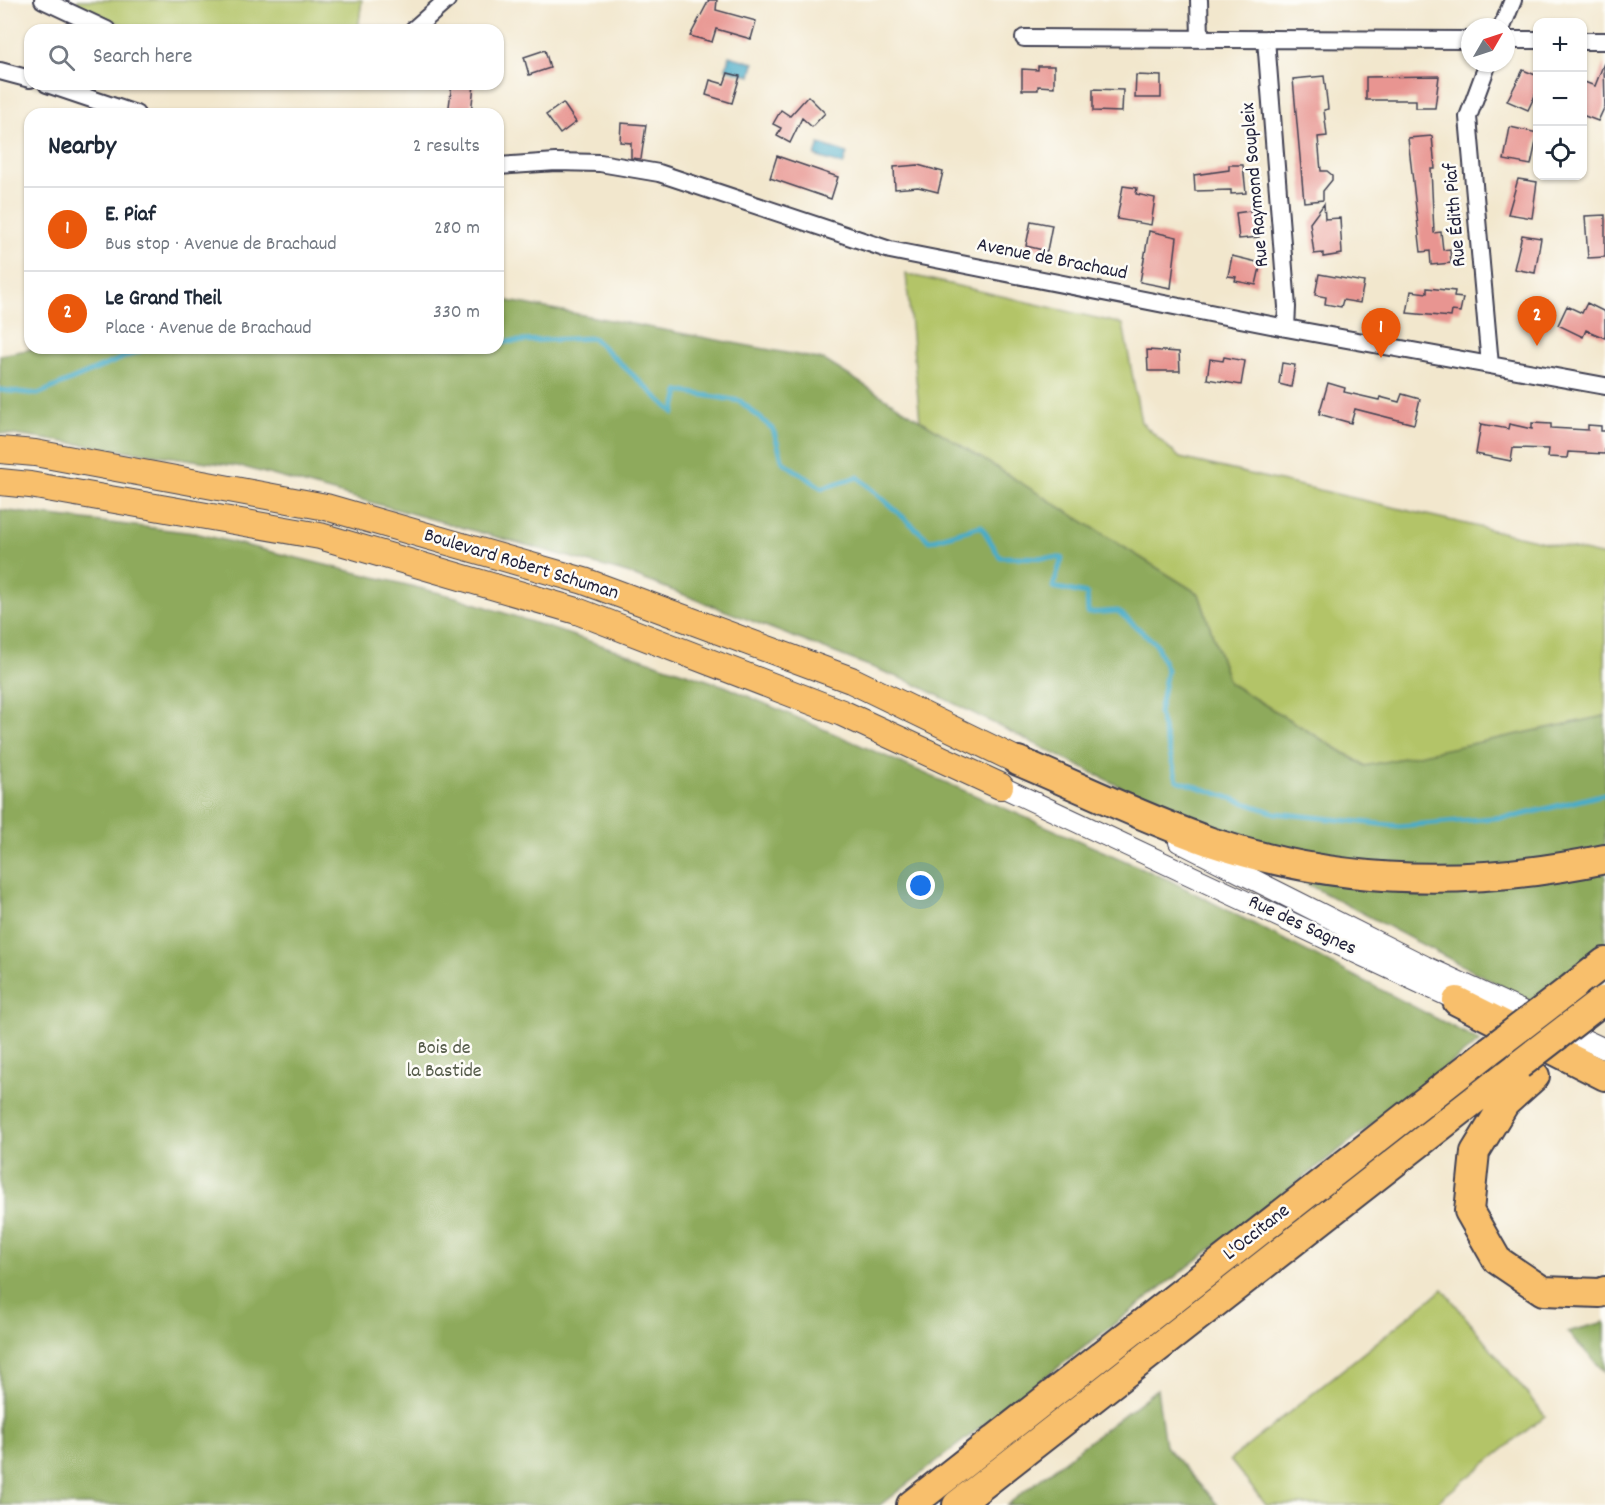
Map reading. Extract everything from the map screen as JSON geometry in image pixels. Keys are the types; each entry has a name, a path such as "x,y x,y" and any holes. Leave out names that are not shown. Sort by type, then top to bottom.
{"highway":[{"path":"1018,761 1210,841 1256,855 1340,873 1412,879 1484,877 1551,870 1605,858"},
{"name":"L'Occitane","path":"911,1505 1605,962"},
{"name":"L'Occitane","path":"957,1505 1527,1071 1603,1000"},
{"path":"1457,1001 1605,1076"},
{"path":"1527,1071 1475,1152 1469,1211 1497,1260 1543,1291 1600,1293 1605,1291"}],"main road":[{"name":"Boulevard Robert Schuman","path":"0,450 34,453 326,507 584,581 851,680 1018,761"},
{"name":"Boulevard Robert Schuman","path":"0,482 30,484 320,536 577,611 842,713 1000,786"}],"street":[{"path":"43,0 94,24"},
{"path":"419,24 447,0"},
{"path":"1199,0 1200,37"},
{"path":"1506,18 1513,0"},
{"path":"1024,38 1461,40"},
{"name":"Rue Raymond Soupleix","path":"1266,39 1287,306 1286,328"},
{"path":"1515,40 1533,40"},
{"path":"1587,41 1605,41"},
{"path":"0,71 24,77"},
{"name":"Rue Édith Piaf","path":"1485,72 1468,117 1490,365"},
{"path":"65,90 118,108"},
{"name":"Avenue de Brachaud","path":"504,165 556,162 600,164 659,173 890,250 1286,328 1605,386"},
{"name":"Rue des Sagnes","path":"1018,761 1425,966 1605,1049"},
{"name":"Rue des Sagnes","path":"1000,786 1392,968 1457,1001 1591,1059 1605,1062"}],"green space":[{"path":"78,0 362,0 359,24 121,24 76,5"},
{"path":"906,274 1123,324 1141,422 1180,458 1605,556 1605,716 1366,766 1229,683 1199,594 920,420"},
{"path":"504,300 824,360 1199,594 1229,683 1365,766 1605,716 1605,943 1530,1001 1141,797 913,683 627,573 243,467 0,433 0,355 24,350 24,354 504,354"},
{"name":"Bois de la Bastide","path":"0,510 195,533 456,597 725,686 1169,880 1480,1041 880,1505 0,1505"},
{"path":"1443,1289 1545,1416 1433,1505 1266,1505 1230,1460"},
{"path":"1605,1322 1605,1372 1567,1332"},
{"path":"1157,1389 1165,1446 1218,1505 1007,1505"}],"water":[{"path":"729,56 754,63 751,76 726,69"},
{"path":"819,144 847,153 843,165 815,156"}],"building":[{"path":"709,0 717,0 716,10 756,21 751,39 716,29 712,42 690,36"},
{"path":"545,50 550,68 529,75 524,57"},
{"path":"1604,63 1605,106 1598,121 1587,117 1587,83 1595,86"},
{"path":"1038,66 1054,66 1054,87 1038,86 1038,90 1022,90 1022,69 1038,70"},
{"path":"1523,70 1533,74 1533,100 1528,110 1507,101"},
{"path":"728,73 740,76 732,103 706,95 710,80 724,84"},
{"path":"1136,75 1161,76 1161,98 1135,98"},
{"path":"1324,76 1328,109 1324,110 1327,136 1318,137 1321,171 1327,171 1332,175 1332,180 1323,191 1323,200 1304,202 1293,79"},
{"path":"1439,76 1435,108 1416,108 1416,100 1366,100 1366,77"},
{"path":"1093,89 1123,90 1122,112 1093,111"},
{"path":"451,90 473,90 472,108 449,108"},
{"path":"808,96 825,113 812,127 802,118 790,143 777,136 781,128 773,124 781,110 790,116"},
{"path":"563,103 576,122 560,134 546,115"},
{"path":"621,123 646,125 641,159 631,158 631,143 620,142"},
{"path":"1510,127 1533,132 1531,165 1504,160"},
{"path":"1432,136 1435,169 1431,169 1434,233 1441,232 1443,250 1450,249 1451,263 1431,265 1430,251 1421,252 1408,138"},
{"path":"777,156 838,177 831,199 770,178"},
{"path":"918,165 943,172 938,192 918,187 895,189 894,167"},
{"path":"1229,165 1243,165 1246,193 1231,194 1231,190 1195,191 1194,175 1229,170"},
{"path":"1518,179 1537,182 1532,218 1508,214"},
{"path":"1123,186 1137,188 1136,194 1155,198 1151,225 1117,219"},
{"path":"1324,204 1325,219 1340,218 1342,254 1323,257 1323,253 1314,254 1310,223"},
{"path":"1257,210 1259,237 1239,239 1236,213"},
{"path":"1605,215 1605,257 1588,258 1585,216"},
{"path":"1031,221 1052,225 1047,251 1026,246"},
{"path":"1149,231 1177,237 1171,288 1140,282"},
{"path":"1522,235 1541,238 1535,273 1514,269"},
{"path":"1232,256 1261,263 1256,285 1235,281 1236,277 1228,276"},
{"path":"1319,274 1364,282 1360,303 1343,300 1341,307 1325,304 1326,297 1315,295"},
{"path":"1427,288 1455,291 1454,297 1463,298 1460,312 1452,311 1451,317 1407,313 1411,291 1427,293"},
{"path":"1587,303 1605,312 1605,338 1586,330 1583,337 1558,325 1567,306 1582,313"},
{"path":"1147,350 1179,352 1180,371 1148,371"},
{"path":"1224,357 1245,361 1241,385 1207,379 1210,359 1223,361"},
{"path":"1282,363 1295,365 1291,387 1279,384"},
{"path":"1328,383 1345,388 1344,392 1379,400 1380,397 1399,402 1402,394 1420,399 1414,424 1355,409 1351,423 1319,414"},
{"path":"1532,423 1551,424 1551,428 1588,430 1588,425 1601,426 1601,431 1605,431 1605,454 1568,452 1567,458 1548,457 1549,449 1513,448 1511,461 1476,454 1481,424 1508,429 1509,424 1532,429"}],"waterway":[{"path":"504,342 593,338 674,413 679,391 740,401 773,429 783,462 822,488 858,477 930,541 981,526 1000,557 1062,558 1053,587 1087,594 1088,613 1118,611 1156,644 1167,670 1159,713 1177,780 1275,813 1399,826 1517,816 1605,794"},
{"path":"0,390 38,394 132,354"}],"place":[{"name":"Le Grand Theil","path":"1537,346"},
{"name":"E. Piaf","path":"1381,358"}]}
